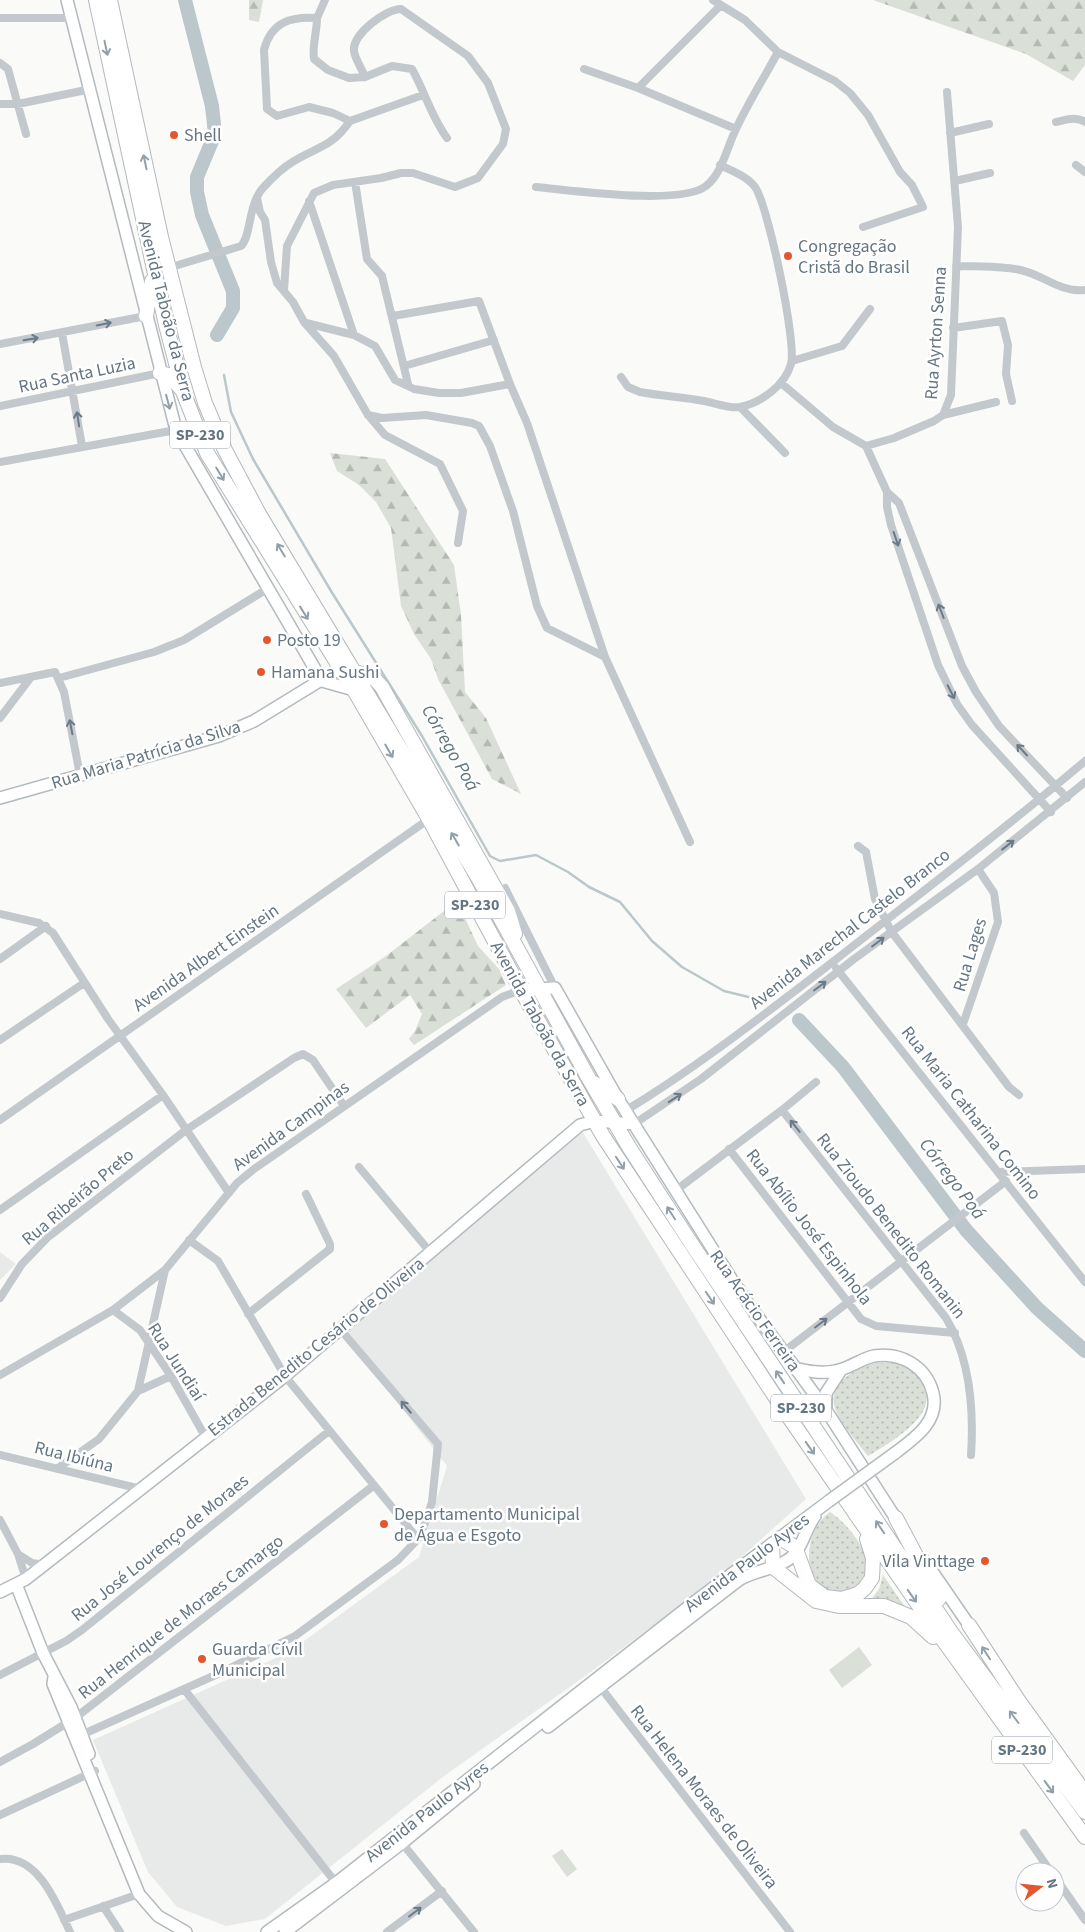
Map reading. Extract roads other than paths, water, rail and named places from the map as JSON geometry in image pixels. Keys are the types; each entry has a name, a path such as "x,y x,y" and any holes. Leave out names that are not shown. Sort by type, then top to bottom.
{"highway":[{"name":"Avenida Taboão da Serra","path":"96,0 153,270 184,394 207,453 354,670 470,865 614,1122 688,1240 951,1632 1085,1812"},
{"name":"Avenida Taboão da Serra","path":"110,0 168,268 205,403 225,450 259,514 288,575 339,670 354,690 429,819 520,990 587,1108 589,1123 672,1241 858,1517 1085,1837"},
{"path":"146,316 153,270"},
{"path":"160,373 169,376 184,394"},
{"path":"339,670 354,670"},
{"path":"589,1079 622,1105"},
{"path":"688,1240 712,1268 739,1291"},
{"path":"858,1517 870,1546 874,1568 869,1584 858,1594 850,1598 833,1599 816,1592 805,1579 797,1550 791,1543 776,1541 773,1567 809,1596 826,1604 874,1605 902,1612 921,1625 960,1662"},
{"path":"896,1518 940,1602 951,1632"},
{"path":"969,1625 1018,1700 1085,1793"}],"main road":[{"path":"68,0 160,373 176,430 322,681 354,690"},
{"path":"267,588 288,575"},
{"name":"Rua Maria Patrícia da Silva","path":"0,798 219,736 248,724 339,670"},
{"path":"520,990 556,988"},
{"name":"Rua Acácio Ferreira","path":"556,988 622,1105 739,1291 782,1353 826,1410 896,1518 969,1625"},
{"path":"589,1123 614,1122 634,1124"},
{"name":"Estrada Benedito Cesário de Oliveira","path":"0,1592 21,1582 44,1565 285,1376 589,1123"},
{"path":"794,1368 816,1373 841,1370 874,1356 892,1357 912,1362 926,1377 934,1396 931,1417 920,1434 825,1504"},
{"path":"826,1410 824,1401 830,1385 841,1370"},
{"path":"810,1389 830,1385"},
{"name":"Avenida Paulo Ayres","path":"598,1684 825,1504"},
{"name":"Avenida Paulo Ayres","path":"284,1930 336,1883 412,1823 598,1684 739,1580 757,1570 773,1567 797,1550 807,1527 825,1504"},
{"path":"21,1582 43,1653 54,1677 53,1684 79,1736 139,1894 158,1916 186,1932"},
{"name":"Avenida Paulo Ayres","path":"267,1932 284,1930 402,1843 545,1724"},
{"path":"402,1843 402,1836 412,1823"}],"street":[{"path":"325,0 317,18 317,32 313,45 314,59 317,63 349,78 365,76 392,66 412,69 419,80 423,95 436,124 448,138"},
{"path":"713,0 746,20 778,52 834,81 850,93 868,115 900,172 912,185 923,207 863,226"},
{"path":"638,88 721,5"},
{"path":"284,290 287,246 314,193 325,187 408,172 449,186 464,184 478,178 494,159 503,144 506,129 488,83 477,65 468,56 401,9 389,10 375,19 358,40 354,49 365,76"},
{"path":"317,18 297,17 282,24 269,35 264,50 268,109 277,116 309,107 333,113 350,121"},
{"path":"0,18 73,18"},
{"path":"536,187 680,196 706,187 720,165 736,129 778,52"},
{"path":"0,63 8,69 26,134"},
{"path":"584,69 638,88 736,129"},
{"path":"0,104 18,104 91,89"},
{"name":"Rua Ayrton Senna","path":"866,446 915,430 943,415 951,395 958,227 947,92"},
{"path":"168,268 223,253 245,243 249,218 257,196 286,167 302,156 326,146 340,135 350,121 423,95"},
{"path":"1056,122 1070,119 1081,119 1085,122"},
{"path":"950,133 989,124"},
{"path":"621,377 628,386 640,392 740,407 765,396 781,383 792,362 793,345 783,293 760,197 755,186 749,181 720,165"},
{"path":"1076,165 1085,172"},
{"path":"955,181 990,173"},
{"path":"355,182 367,259 382,276 408,384"},
{"path":"257,196 260,212 265,220 275,277 304,322 334,356 368,416 385,435 440,464 463,511 458,543"},
{"path":"309,201 354,335"},
{"path":"956,266 1016,269 1063,289 1073,291 1085,290"},
{"path":"393,316 480,301 510,384 527,423 605,657 690,842"},
{"path":"792,362 842,346 870,309"},
{"path":"0,344 146,316"},
{"path":"953,328 1002,321 1008,345 1006,374 1012,401"},
{"path":"304,322 354,335 375,346 395,380 408,384 414,389 447,394 510,384"},
{"path":"62,333 74,392 82,446"},
{"path":"404,366 494,340"},
{"name":"Rua Santa Luzia","path":"0,406 160,373"},
{"path":"781,383 833,427 866,446 887,492 898,503 962,666 976,692 999,726 1066,798"},
{"path":"943,415 996,402"},
{"path":"740,407 785,453"},
{"path":"368,416 382,418 426,416 480,426 490,446 513,511 537,606 547,628 605,657"},
{"path":"0,462 176,430"},
{"path":"887,492 887,507 891,525 938,665 949,687 972,725 1051,812"},
{"path":"59,678 154,652 184,640 267,588"},
{"path":"0,683 55,672 64,692 80,775"},
{"path":"0,718 31,677"},
{"name":"Avenida Marechal Castelo Branco","path":"622,1105 692,1068 744,1030 1040,799 1085,761"},
{"name":"Avenida Marechal Castelo Branco","path":"634,1124 701,1079 891,931 978,869 1084,785"},
{"name":"Avenida Albert Einstein","path":"0,1120 429,819"},
{"path":"858,846 863,849 869,860 871,888 891,931 1009,1087 1019,1095"},
{"name":"Rua Lages","path":"963,1024 998,922 994,893 978,869"},
{"name":"Rua Acácio Ferreira","path":"505,888 556,988"},
{"path":"0,914 46,926 120,1037 164,1094 229,1193"},
{"path":"0,959 46,926"},
{"name":"Rua Maria Catharina Comino","path":"832,962 1000,1172 1085,1282"},
{"path":"0,1040 84,982"},
{"name":"Avenida Campinas","path":"0,1375 113,1310 165,1270 229,1193 254,1169 502,997 520,990"},
{"path":"794,992 800,1001"},
{"path":"744,1030 751,1039"},
{"name":"Rua Ribeirão Preto","path":"0,1298 22,1264 48,1237 186,1130 294,1058 303,1054 313,1060 344,1106"},
{"path":"692,1068 701,1079"},
{"path":"675,1191 816,1082"},
{"path":"0,1210 164,1094"},
{"name":"Rua Zioudo Benedito Romanin","path":"782,1110 946,1318 955,1333 973,1411 971,1455"},
{"name":"Rua Abílio José Espinhola","path":"729,1149 850,1302 862,1320 876,1326 955,1333"},
{"path":"359,1167 431,1253"},
{"path":"1000,1172 1085,1169"},
{"path":"782,1353 1006,1181"},
{"path":"248,1314 327,1253 330,1244 306,1194"},
{"path":"189,1240 218,1261 285,1376 418,1539"},
{"path":"138,1391 165,1270"},
{"name":"Rua Jundiaí","path":"113,1310 132,1323 149,1343 206,1438"},
{"path":"79,1736 220,1673 310,1627 398,1560 418,1539 432,1502 438,1444 340,1329"},
{"path":"58,1468 99,1439 138,1391 170,1376"},
{"name":"Rua José Lourenço de Moraes","path":"0,1674 43,1653 82,1630 329,1431"},
{"name":"Rua Ibiúna","path":"0,1455 141,1489"},
{"name":"Rua Henrique de Moraes Camargo","path":"0,1762 72,1720 373,1486"},
{"path":"0,1520 18,1554 21,1582"},
{"path":"18,1554 32,1563 44,1565"},
{"name":"Rua Helena Moraes de Oliveira","path":"598,1684 790,1932"},
{"path":"184,1688 336,1883"},
{"path":"0,1815 93,1775"},
{"path":"1024,1834 1044,1862"},
{"path":"402,1843 474,1932"},
{"path":"0,1859 16,1860 29,1867 41,1878 70,1932"},
{"path":"387,1932 442,1891"},
{"path":"1065,1891 1085,1920"},
{"path":"64,1920 139,1894"},
{"path":"103,1906 120,1932"}],"waterway":[{"name":"Córrego Poá","path":"185,0 212,106 215,134 197,177 197,192 202,215 233,291 233,308 217,335"},
{"name":"Córrego Poá","path":"224,375 231,412 253,459 331,591 422,736 490,856 500,861 536,855 568,872 589,887 620,902 652,941 682,967 724,991 765,1001"},
{"name":"Córrego Poá","path":"799,1020 843,1067 966,1230 1037,1308 1085,1351"}],"place":[{"name":"Shell","path":"174,135"},
{"name":"Congregação Cristã do Brasil","path":"788,256"},
{"name":"Posto 19","path":"267,640"},
{"name":"Hamana Sushi","path":"261,672"},
{"name":"Departamento Municipal de Água e Esgoto","path":"384,1524"},
{"name":"Vila Vinttage","path":"985,1561"},
{"name":"Guarda Cívil Municipal","path":"202,1659"}]}
